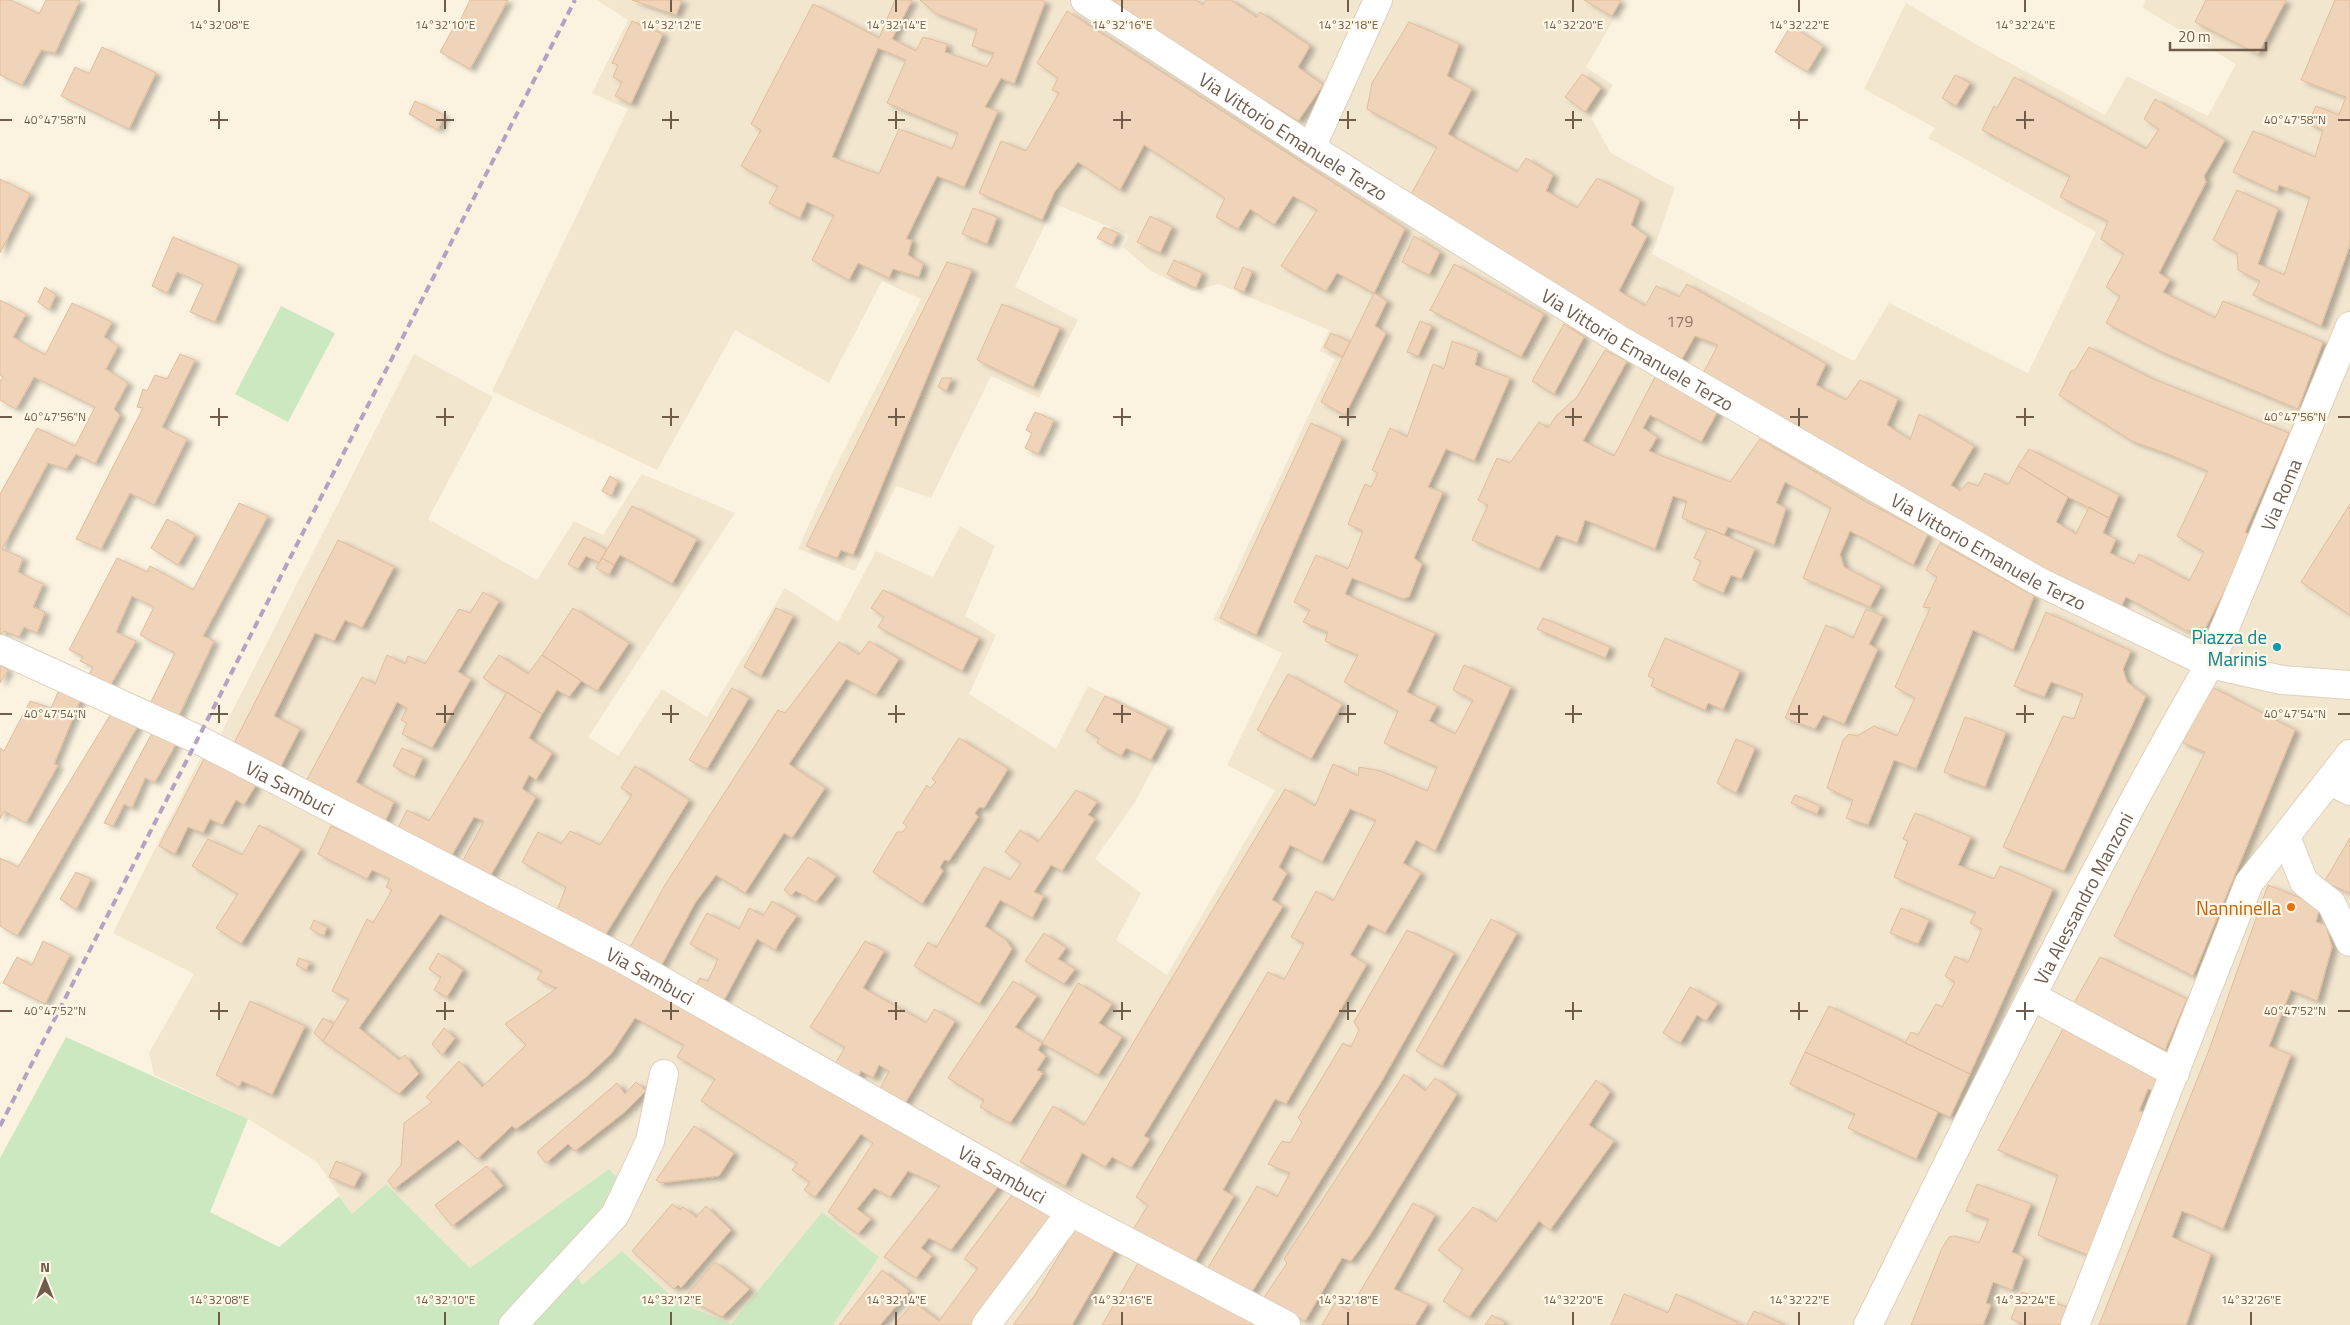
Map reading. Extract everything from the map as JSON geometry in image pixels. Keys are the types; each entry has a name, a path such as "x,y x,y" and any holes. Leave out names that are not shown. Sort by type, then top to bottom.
{"street":[{"name":"Via Vittorio Emanuele Terzo","path":"1086,0 1311,148 1620,340 2038,581 2210,664 2282,680 2350,685"},
{"path":"1311,148 1378,0"},
{"name":"Via Roma","path":"2210,664 2350,326"},
{"name":"Via Sambuci","path":"0,649 197,739 623,959 1071,1212 1286,1325"},
{"name":"Via Alessandro Manzoni","path":"1868,1325 2032,996 2182,713 2210,664"},
{"path":"2075,1325 2249,884 2286,838 2340,786 2350,754"},
{"path":"2286,838 2304,882 2331,903 2350,942"},
{"path":"2032,996 2175,1073"},
{"path":"513,1325 615,1215 650,1141 664,1074"},
{"path":"986,1325 1071,1212"}],"shaded area":[{"path":"597,0 1625,0 1586,67 1613,85 1591,118 1611,153 1675,188 1652,254 1854,361 1889,303 2028,373 2096,232 1928,138 1935,128 1864,89 1906,3 1977,45 2105,115 2127,76 2208,116 2236,64 2143,8 2145,0 2350,0 2350,1325 833,1325 879,1257 822,1212 731,1324 678,1302 622,1251 582,1285 566,1256 609,1169 470,1268 386,1184 352,1214 317,1162 248,1119 154,1075 149,1053 194,974 113,933 202,755 217,741 414,354 493,397 428,519 537,580 574,521 603,535 642,474 735,513 588,737 618,756 662,689 707,717 785,588 838,622 876,551 933,577 960,526 995,546 965,616 996,635 969,694 1056,749 1088,686 1175,727 1135,802 1095,859 1141,893 1116,940 1167,975 1275,790 1227,765 1282,653 1213,620 1335,359 1320,351 1329,330 1218,284 1192,291 1151,271 1123,247 1129,235 1055,204 1015,287 1078,320 1039,398 991,376 931,498 896,486 855,571 798,549 832,474 921,299 882,281 829,383 735,330 657,470 492,391 628,109 592,93 628,20"}],"green space":[{"path":"281,306 335,333 288,422 235,394"},
{"path":"66,1037 248,1119 210,1212 279,1247 339,1196 352,1214 386,1184 470,1268 609,1169 628,1190 566,1255 582,1285 622,1251 678,1302 731,1324 822,1212 879,1257 833,1325 0,1325 0,1158"}],"building":[{"path":"0,0 11,0 39,14 46,0 80,0 55,53 41,50 22,85 0,75"},
{"path":"470,0 508,0 470,69 440,52 455,25 457,27"},
{"path":"632,0 682,0 676,15"},
{"path":"895,0 912,0 892,39 916,51 923,37 947,44 945,52 987,67 994,53 972,46 977,29 935,13 920,0 1041,0 1045,2 1014,84 1001,78 985,107 998,111 964,187 937,176 906,239 912,240 908,255 923,264 919,277 893,269 889,278 858,263 849,280 812,260 834,215 807,202 800,218 769,203 778,186 741,166 761,130 751,124 813,4 879,38","holes":["878,48 906,60 887,103 958,133 952,149 899,129 879,174 832,157"]},
{"path":"1101,0 1196,0 1203,5 1206,0 1231,0 1256,17 1260,12 1310,46 1298,67 1323,85 1298,121"},
{"path":"1584,0 1621,0 1612,16"},
{"path":"2206,0 2286,0 2258,54 2195,22"},
{"path":"2335,0 2350,0 2350,245 2321,326 2253,295 2260,281 2238,270 2237,253 2213,240 2237,190 2278,209 2258,264 2284,275 2310,197 2279,185 2277,192 2233,172 2253,131 2315,157 2323,130 2308,123 2316,106 2339,115 2346,97 2301,80"},
{"path":"1067,11 1405,229 1374,293 1337,273 1326,291 1281,266 1317,210 1293,196 1274,225 1250,209 1238,229 1216,217 1225,198 1144,145 1120,190 1078,162 1055,191 1042,220 979,193 1001,141 1026,151 1059,93 1052,90 1058,78 1037,63"},
{"path":"632,21 663,34 631,104 615,96 622,82 613,77 618,65 612,63"},
{"path":"1409,22 1459,44 1447,76 1472,89 1448,134 1517,172 1526,158 1553,175 1546,191 1577,208 1597,178 1640,200 1631,225 1647,236 1619,291 1645,306 1656,286 1679,297 1687,284 1826,364 1816,385 1846,400 1860,380 1898,399 1887,425 1910,440 1919,414 1974,446 1951,485 1960,491 1968,482 1978,486 1985,473 2008,485 2018,466 2068,497 2056,522 2076,534 2089,507 2109,518 2103,533 2116,539 2110,553 2134,564 2139,554 2189,581 2204,552 2177,536 2208,471 2132,441 2059,395 2071,371 2075,370 2089,347 2153,379 2289,433 2245,532 2252,536 2206,627 2187,631 2126,597 2117,615 1700,379 1718,345 1695,336 1679,364 1409,198 1437,147 1367,109 1372,83"},
{"path":"1791,25 1823,46 1807,72 1775,52"},
{"path":"102,47 156,73 129,129 61,96 75,67 89,74"},
{"path":"1582,74 1601,88 1585,112 1565,97"},
{"path":"1955,75 1970,83 1956,106 1942,98"},
{"path":"2014,77 2146,149 2159,129 2144,119 2155,99 2225,140 2204,176 2206,182 2159,273 2170,280 2163,292 2215,318 2223,301 2323,342 2298,409 2162,352 2106,323 2120,296 2106,287 2124,254 2101,239 2108,221 2060,197 2070,176 1982,130 1994,106 1997,108"},
{"path":"415,101 444,115 438,130 409,114"},
{"path":"0,179 30,194 0,253"},
{"path":"973,208 997,217 987,244 962,234"},
{"path":"1150,216 1172,227 1160,253 1137,242"},
{"path":"1104,227 1118,233 1112,245 1097,238"},
{"path":"1414,236 1440,252 1429,275 1402,262"},
{"path":"173,237 239,265 215,322 190,312 203,284 177,272 167,293 152,286"},
{"path":"1174,260 1202,273 1196,288 1167,274"},
{"path":"947,262 972,270 853,555 841,550 837,558 806,546"},
{"path":"1454,264 1544,314 1521,357 1430,310"},
{"path":"1243,267 1252,272 1244,292 1234,288"},
{"path":"45,287 56,295 49,310 38,302"},
{"path":"1374,293 1387,301 1375,326 1386,333 1345,415 1321,402"},
{"path":"0,300 26,314 13,337 45,355 72,303 112,322 104,337 118,346 106,369 128,383 114,409 120,415 95,464 76,454 66,469 48,463 2,549 23,558 18,572 43,584 33,607 45,612 37,633 24,627 19,637 4,631 0,636 0,494 37,428 75,446 95,407 34,377 16,409 0,400 0,381 3,377 0,375"},
{"path":"1002,304 1060,328 1033,387 977,360"},
{"path":"1420,321 1432,326 1418,356 1407,352"},
{"path":"1564,324 1584,337 1554,394 1532,381"},
{"path":"1331,333 1350,342 1343,356 1324,347"},
{"path":"1452,341 1478,351 1475,365 1510,378 1474,461 1446,449 1428,487 1443,492 1414,558 1422,564 1409,597 1403,599 1352,578 1345,594 1435,633 1407,692 1437,706 1429,721 1455,734 1473,700 1453,690 1464,665 1511,687 1435,851 1416,840 1403,863 1421,873 1385,933 1368,924 1350,955 1367,964 1286,1104 1275,1099 1223,1190 1234,1196 1193,1265 1131,1233 1148,1205 1136,1197 1268,972 1284,980 1304,943 1291,937 1316,891 1333,901 1376,820 1350,809 1322,862 1290,845 1279,867 1287,873 1272,900 1283,906 1144,1136 1150,1139 1131,1168 1112,1157 1105,1167 1082,1153 1065,1186 1020,1162 1053,1106 1084,1125 1285,789 1315,806 1333,764 1358,776 1359,767 1380,771 1427,791 1437,767 1384,743 1398,711 1344,682 1358,655 1325,641 1328,632 1303,622 1310,610 1294,602 1316,555 1348,569 1363,531 1348,524 1365,484 1371,487 1378,473 1372,470 1390,428 1407,437 1433,364 1444,369"},
{"path":"1605,350 1627,361 1583,441 1614,456 1655,377 1718,411 1701,442 1650,415 1643,428 1657,437 1649,451 1730,482 1760,439 1864,501 1928,534 1913,565 1850,531 1840,554 1844,567 1881,586 1870,607 1803,578 1831,508 1785,482 1776,503 1786,508 1774,545 1728,527 1724,535 1682,518 1687,501 1673,496 1655,549 1585,520 1577,543 1556,535 1539,569 1472,540 1488,505 1478,500 1497,458 1510,463 1539,422 1548,428 1556,416 1577,397"},
{"path":"180,354 195,360 162,427 187,439 154,505 130,493 101,549 76,539 143,408 137,407 143,389 147,391 155,375 167,379"},
{"path":"942,378 952,378 946,391 938,387"},
{"path":"1035,412 1054,420 1038,454 1025,448 1032,433 1026,430"},
{"path":"1311,423 1342,438 1256,635 1220,618"},
{"path":"2029,449 2119,495 2109,518 2068,497 2018,466"},
{"path":"610,476 618,481 611,496 602,491"},
{"path":"239,503 268,516 203,636 214,641 175,724 147,710 175,653 140,635 154,607 132,596 116,632 136,641 107,691 85,681 93,667 80,661 83,656 69,650 117,558 147,572 150,566 193,590"},
{"path":"2350,504 2350,615 2301,582"},
{"path":"632,506 697,539 672,584 620,555 614,565 602,558"},
{"path":"167,519 195,535 178,565 151,548"},
{"path":"1708,528 1755,549 1741,579 1731,575 1723,593 1693,580 1701,561 1694,558"},
{"path":"584,537 607,550 599,563 586,556 578,569 568,564"},
{"path":"338,540 394,567 362,628 345,620 334,641 315,633 274,716 300,729 277,774 230,751"},
{"path":"1940,543 2034,596 2013,650 1973,630 1916,769 1894,760 1868,825 1846,818 1853,800 1827,788 1843,740 1849,734 1857,736 1874,726 1897,736 1915,698 1895,687 1930,608 1923,607 1937,577 1926,570"},
{"path":"602,558 614,565 609,575 596,568"},
{"path":"883,590 979,638 962,671 878,627 884,617 871,608"},
{"path":"483,592 499,601 458,672 471,679 432,748 402,734 407,723 401,720 407,708 397,702 356,782 394,802 383,826 303,787 362,677 375,684 387,655 405,664 408,656 425,664 459,609 470,613"},
{"path":"573,608 629,643 597,691 542,655"},
{"path":"776,608 793,616 761,676 744,667"},
{"path":"1866,609 1883,616 1869,644 1878,649 1844,724 1823,715 1815,729 1785,718 1826,625 1853,638"},
{"path":"2046,612 2131,651 2123,669 2127,682 2146,696 2064,871 2003,847 2063,716 2074,719 2083,694 2051,682 2044,697 2014,686"},
{"path":"1543,618 1610,647 1605,658 1537,629"},
{"path":"1665,638 1740,671 1723,710 1708,703 1705,710 1651,686 1654,679 1648,676"},
{"path":"869,641 899,659 876,695 846,679 789,764 825,788 792,838 784,833 745,893 716,875 695,903 659,970 628,951 665,885 778,710 785,713 839,642 859,655"},
{"path":"499,655 528,674 542,655 581,681 569,697 557,690 542,714 483,678"},
{"path":"0,665 8,670 0,683"},
{"path":"1288,674 1342,704 1311,759 1257,730"},
{"path":"2210,686 2295,730 2193,976 2114,936 2205,752 2181,742"},
{"path":"60,688 82,696 54,764 58,765 26,823 4,811 0,819 0,748 4,751 30,701 51,708"},
{"path":"732,688 749,698 707,769 689,760"},
{"path":"507,692 542,714 529,738 552,753 536,780 529,775 522,789 536,797 488,880 460,866 484,821 474,817 449,860 396,832 407,810 429,821"},
{"path":"1105,696 1168,728 1151,760 1126,748 1121,756 1097,743 1099,738 1086,731"},
{"path":"112,712 139,724 17,936 0,926 0,858 18,867"},
{"path":"1965,717 2006,732 1985,787 1944,772"},
{"path":"153,731 177,742 155,782 145,778 132,808 124,804 113,826 104,823"},
{"path":"959,738 1008,769 984,808 979,807 975,813 978,817 949,861 944,860 940,867 943,871 922,904 873,872 897,832 903,832 907,826 903,823 927,785 930,788 936,782 932,779"},
{"path":"1736,739 1755,748 1736,793 1717,783"},
{"path":"402,748 423,758 414,777 393,766"},
{"path":"205,757 256,785 244,805 236,800 222,825 210,819 203,833 188,827 175,854 159,846"},
{"path":"635,766 689,800 601,942 555,916 566,887 522,862 538,832 561,844 570,831 600,845 632,795 621,788"},
{"path":"1076,790 1097,802 1088,815 1095,819 1062,871 1051,865 1034,892 1044,896 1032,918 1000,900 985,926 1006,940 1012,949 979,1004 914,966 928,942 936,948 984,867 1010,880 1021,863 1005,852 1020,830 1038,842"},
{"path":"1795,795 1820,806 1817,814 1791,803"},
{"path":"1915,813 1971,837 1958,865 1994,879 2000,866 2053,889 1970,1074 1905,1043 1911,1032 1918,1035 1936,1004 1942,1007 1955,982 1945,976 1955,956 1968,963 1982,929 1970,923 1976,912 1894,877 1908,841 1903,839"},
{"path":"259,825 301,849 241,944 216,928 238,894 192,866 208,839 242,855"},
{"path":"331,826 424,867 634,980 909,1137 1001,1183 951,1250 929,1238 921,1248 932,1256 916,1278 884,1257 940,1186 908,1171 890,1197 874,1188 857,1209 871,1219 858,1234 828,1212 873,1143 861,1134 815,1197 804,1190 810,1182 792,1170 798,1163 701,1101 715,1079 677,1057 684,1045 635,1018 611,1054 585,1078 516,1129 512,1126 477,1159 458,1140 394,1189 388,1181 401,1165 404,1123 432,1102 426,1097 459,1061 482,1087 526,1045 505,1024 557,988 537,979 542,971 440,914 359,1028 399,1060 405,1055 419,1074 399,1094 323,1041 349,999 332,991 367,919 373,923 392,890 386,887 390,879 372,870 367,879 318,854"},
{"path":"2350,838 2350,893 2324,882"},
{"path":"808,857 836,876 816,902 796,891 791,896 784,890"},
{"path":"76,872 91,879 76,910 60,899"},
{"path":"2268,885 2320,906 2316,922 2326,925 2332,947 2317,1001 2291,990 2269,1046 2291,1055 2223,1229 2182,1211 2172,1237 2211,1254 2186,1325 2099,1325 2209,1050"},
{"path":"772,901 797,916 775,950 757,939 722,1004 693,990 700,978 708,981 718,959 690,944 707,913 739,929 749,908 763,916"},
{"path":"1901,908 1929,920 1918,944 1890,933"},
{"path":"1491,919 1517,933 1442,1066 1416,1051"},
{"path":"314,920 327,927 324,936 310,929"},
{"path":"1407,930 1454,953 1383,1079 1250,1295 1206,1271 1257,1186 1277,1197 1290,1173 1268,1164 1282,1141 1290,1143 1302,1122 1298,1118 1343,1043 1351,1047 1359,1030 1354,1022"},
{"path":"1044,933 1066,948 1058,959 1075,969 1064,984 1025,961"},
{"path":"43,941 70,955 45,1004 3,983 17,957 32,965"},
{"path":"865,941 884,951 863,988 926,1023 934,1009 955,1021 904,1105 879,1091 889,1071 879,1065 873,1078 861,1071 857,1080 834,1066 845,1047 810,1027"},
{"path":"438,953 463,970 447,997 434,990 441,977 429,969"},
{"path":"2100,957 2187,999 2165,1050 2074,1003"},
{"path":"299,958 310,963 306,970 296,965"},
{"path":"1013,981 1037,996 1015,1027 1042,1043 1038,1050 1046,1056 1037,1070 1043,1073 1010,1123 980,1107 984,1100 948,1078"},
{"path":"1078,983 1112,1004 1099,1023 1122,1037 1098,1075 1042,1043"},
{"path":"1690,987 1718,1003 1706,1021 1697,1015 1680,1043 1663,1033"},
{"path":"250,1001 305,1026 272,1095 242,1081 239,1087 216,1075"},
{"path":"1829,1006 1970,1074 1950,1117 1805,1052"},
{"path":"323,1018 334,1024 323,1041 314,1033"},
{"path":"444,1028 455,1038 442,1055 432,1044"},
{"path":"2063,1029 2161,1080 2157,1092 2148,1089 2139,1111 2145,1112 2091,1256 2038,1235 2058,1175 1998,1150"},
{"path":"1805,1052 1938,1112 1916,1159 1848,1128 1855,1114 1790,1084"},
{"path":"1404,1074 1425,1091 1435,1078 1457,1094 1370,1235 1351,1261 1342,1258 1305,1321 1263,1299 1287,1263 1284,1259"},
{"path":"1596,1080 1610,1092 1589,1125 1614,1141 1550,1230 1539,1221 1469,1317 1443,1301 1463,1269 1438,1250 1473,1207 1496,1222"},
{"path":"636,1082 646,1091 626,1111 575,1151 568,1144 546,1163 537,1152 617,1083 625,1094"},
{"path":"694,1126 734,1153 719,1176 660,1183 656,1180"},
{"path":"336,1161 362,1172 354,1187 329,1177"},
{"path":"487,1166 503,1186 452,1226 435,1205"},
{"path":"1977,1184 2031,1204 2012,1252 2024,1257 2012,1290 1993,1282 1986,1303 1991,1305 1983,1325 1911,1325 1942,1248 1949,1237 1955,1236 1979,1243 1989,1219 1966,1211"},
{"path":"1015,1191 1056,1215 974,1325 894,1325 914,1302 939,1321 978,1268 964,1259"},
{"path":"1413,1203 1435,1215 1394,1289 1428,1304 1415,1325 1322,1325 1335,1303 1349,1310"},
{"path":"672,1204 680,1210 683,1207 696,1217 706,1206 731,1230 681,1288 678,1285 674,1289 632,1251"},
{"path":"1077,1226 1116,1248 1072,1325 1013,1325 1035,1295"},
{"path":"1140,1260 1260,1325 1102,1325"},
{"path":"715,1262 750,1289 722,1317 685,1297"},
{"path":"882,1270 909,1291 880,1325 839,1325"},
{"path":"2022,1292 2067,1307 2060,1325 2026,1325 2011,1319"},
{"path":"1624,1294 1668,1313 1676,1294 1743,1325 1611,1325"},
{"path":"1754,1311 1785,1325 1747,1325"},
{"path":"1492,1315 1505,1323 1503,1325 1485,1325"}],"railway":[{"path":"0,1126 575,0"}],"place":[{"name":"Piazza de Marinis","path":"2277,647"},
{"name":"Nanninella","path":"2291,907"}]}
